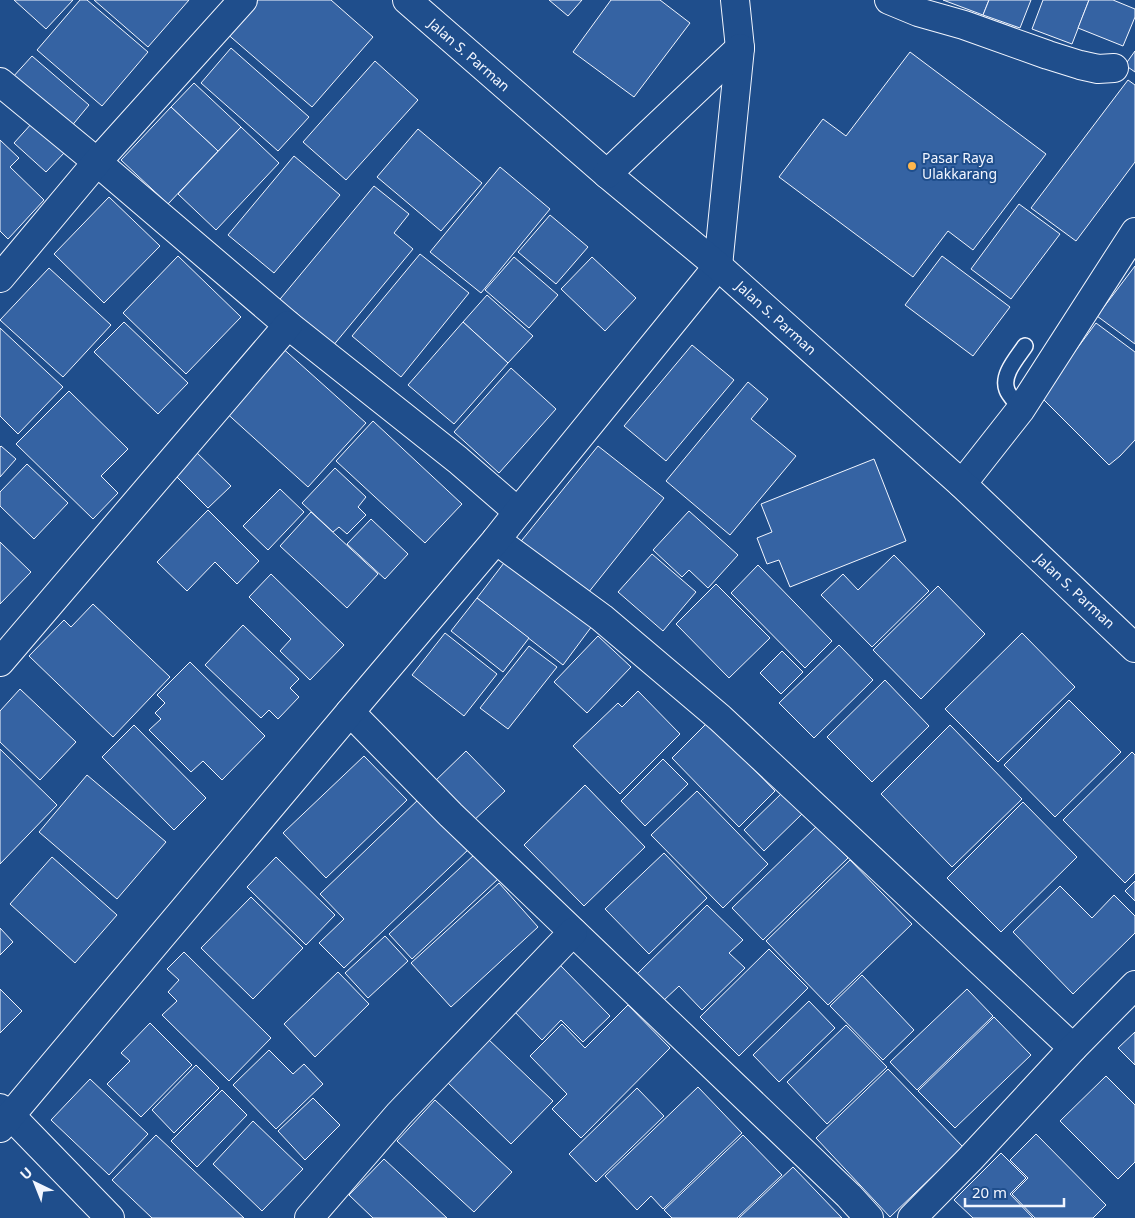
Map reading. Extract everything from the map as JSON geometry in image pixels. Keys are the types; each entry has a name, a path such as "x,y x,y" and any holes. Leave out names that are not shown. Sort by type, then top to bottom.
{"street":[{"path":"0,278 97,162 243,0"},
{"name":"Jalan S. Parman","path":"407,0 606,174 718,266 962,484 1135,648"},
{"path":"107,1218 4,1117 496,540 718,266 740,48 735,0"},
{"path":"890,0 918,12 964,25 1080,65 1098,69 1114,68"},
{"path":"606,174 740,48"},
{"path":"0,82 288,325 458,460 518,512"},
{"path":"962,484 1021,409 1135,232"},
{"path":"0,662 288,325"},
{"path":"496,540 602,618 720,718 1073,1048"},
{"path":"350,712 451,815 849,1196 869,1218"},
{"path":"309,1218 399,1114 573,932"},
{"path":"912,1218 1135,985"}],"lane":[{"path":"1021,409 1007,391 1006,380 1009,370 1025,346"}],"building":[{"path":"14,0 73,0 46,29"},
{"path":"80,0 87,0 148,52 102,106 37,50"},
{"path":"94,0 189,0 148,47"},
{"path":"253,0 331,0 373,37 312,107 225,32"},
{"path":"549,0 582,0 568,16"},
{"path":"611,0 660,0 690,23 634,97 573,52"},
{"path":"943,0 989,0 983,15"},
{"path":"989,0 1031,0 1020,28 983,15"},
{"path":"1043,0 1089,0 1072,44 1032,29"},
{"path":"1089,0 1113,0 1135,9 1135,17 1123,46 1078,28"},
{"path":"231,48 309,117 278,151 201,83"},
{"path":"1135,51 1135,72 1125,65"},
{"name":"Pasar Raya Ulakkarang","path":"910,52 1046,154 973,250 948,231 913,277 779,177 823,119 846,136"},
{"path":"32,56 89,105 70,128 12,78"},
{"path":"375,61 418,100 346,180 303,142"},
{"path":"1128,80 1135,85 1135,162 1076,241 1031,208"},
{"path":"194,83 241,127 218,151 171,107"},
{"path":"171,107 218,151 168,204 121,160"},
{"path":"33,122 65,152 46,172 14,143"},
{"path":"241,127 279,163 216,230 178,194"},
{"path":"418,129 482,183 441,231 377,177"},
{"path":"0,140 19,158 10,167 44,200 8,239 0,231"},
{"path":"294,156 340,195 274,273 228,235"},
{"path":"500,167 550,209 481,293 430,252"},
{"path":"374,186 409,214 394,233 413,249 332,347 276,304"},
{"path":"109,197 160,246 104,303 54,254"},
{"path":"1019,204 1060,234 1011,299 971,269"},
{"path":"550,215 588,247 556,284 518,252"},
{"path":"420,254 469,293 401,377 352,336"},
{"path":"178,256 241,317 186,374 123,313"},
{"path":"942,256 1010,307 973,356 905,305"},
{"path":"514,257 558,295 529,328 485,290"},
{"path":"592,257 636,298 605,331 561,289"},
{"path":"1135,266 1135,344 1097,316"},
{"path":"49,268 111,325 63,377 0,320"},
{"path":"487,295 533,336 508,363 463,322"},
{"path":"124,322 188,383 158,414 94,352"},
{"path":"463,322 508,363 454,424 408,385"},
{"path":"1096,323 1135,352 1135,440 1109,465 1041,397"},
{"path":"0,328 63,387 18,434 0,416"},
{"path":"279,345 366,423 308,487 222,409"},
{"path":"692,345 734,380 666,461 624,426"},
{"path":"511,368 556,409 499,473 454,432"},
{"path":"748,382 768,399 751,419 796,456 730,535 666,481"},
{"path":"69,391 128,449 101,476 118,493 93,519 16,444"},
{"path":"373,421 462,504 425,543 336,461"},
{"path":"598,446 664,498 584,598 518,545"},
{"path":"0,447 16,459 0,477"},
{"path":"193,449 231,486 208,508 171,471"},
{"path":"874,459 906,541 790,587 779,560 767,564 757,538 772,532 761,504"},
{"path":"27,464 68,503 34,539 0,506 0,492"},
{"path":"335,468 366,497 358,507 366,515 347,534 339,527 333,532 302,503"},
{"path":"280,489 304,512 268,550 243,526"},
{"path":"208,510 259,561 237,584 215,562 187,591 157,562"},
{"path":"689,511 738,555 708,588 689,570 682,577 653,550"},
{"path":"311,512 378,574 347,608 280,546"},
{"path":"371,519 408,554 385,579 347,544"},
{"path":"0,542 31,572 0,604"},
{"path":"652,554 696,592 663,631 618,592"},
{"path":"894,555 929,591 872,647 821,595 843,574 858,590"},
{"path":"507,559 592,626 563,665 477,598"},
{"path":"758,565 832,641 805,668 731,593"},
{"path":"271,574 344,645 310,680 280,651 291,639 249,597"},
{"path":"716,584 770,638 729,678 676,624"},
{"path":"938,586 985,634 921,699 873,650"},
{"path":"477,598 529,638 503,672 451,631"},
{"path":"93,604 170,677 113,737 29,656 64,620 71,627"},
{"path":"243,625 299,679 290,688 299,697 278,719 269,710 261,718 205,665"},
{"path":"445,633 497,674 464,716 412,675"},
{"path":"1022,633 1075,687 998,762 945,709"},
{"path":"598,636 631,667 587,713 554,682"},
{"path":"839,645 873,680 814,738 779,703"},
{"path":"529,646 557,667 508,729 480,708"},
{"path":"782,651 803,672 781,694 760,673"},
{"path":"190,662 265,736 222,780 203,761 191,772 149,730 161,719 155,713 165,703 157,695"},
{"path":"885,680 929,726 872,782 827,737"},
{"path":"20,689 76,742 40,780 0,742 0,711"},
{"path":"638,691 680,734 620,794 573,746 618,703 622,707"},
{"path":"1069,700 1121,752 1055,817 1004,765"},
{"path":"708,722 775,791 739,827 672,758"},
{"path":"134,725 206,798 174,830 102,757"},
{"path":"950,725 1022,799 952,867 881,794"},
{"path":"0,749 57,805 0,864"},
{"path":"466,751 505,791 470,824 432,784"},
{"path":"1132,752 1135,755 1135,873 1125,883 1063,820"},
{"path":"364,756 407,800 326,878 283,833"},
{"path":"663,759 688,784 645,826 621,801"},
{"path":"87,775 166,842 117,899 39,832"},
{"path":"585,785 645,847 584,906 524,845"},
{"path":"697,791 768,864 723,908 651,835"},
{"path":"782,793 802,814 764,851 744,830"},
{"path":"421,797 470,848 344,968 319,943 344,919 320,894"},
{"path":"1023,802 1077,857 1001,932 947,878"},
{"path":"817,826 848,858 763,940 732,908"},
{"path":"664,853 707,898 649,954 605,909"},
{"path":"475,854 498,879 412,959 389,934"},
{"path":"52,857 117,915 75,963 10,904"},
{"path":"276,857 335,915 306,945 247,887"},
{"path":"850,860 912,924 828,1005 766,941"},
{"path":"1135,881 1135,901 1125,891"},
{"path":"499,883 538,927 451,1007 411,963"},
{"path":"1060,886 1092,918 1114,895 1135,916 1135,933 1073,994 1013,932"},
{"path":"251,897 303,948 253,999 201,948"},
{"path":"707,905 743,940 729,953 745,968 702,1010 679,986 663,1001 637,974"},
{"path":"0,928 13,942 0,955"},
{"path":"385,936 408,961 368,998 345,973"},
{"path":"769,949 808,988 739,1056 700,1017"},
{"path":"184,952 271,1038 229,1081 162,1015 177,1001 168,992 179,980 167,969"},
{"path":"558,963 610,1016 583,1042 561,1020 542,1040 512,1009"},
{"path":"338,972 369,1004 315,1057 284,1024"},
{"path":"862,975 914,1030 883,1060 830,1006"},
{"path":"0,989 22,1011 0,1033"},
{"path":"967,989 993,1016 917,1090 890,1062"},
{"path":"809,1001 835,1028 779,1082 753,1055"},
{"path":"628,1005 670,1048 581,1138 552,1109 567,1094 530,1056 562,1024 585,1048"},
{"path":"994,1017 1031,1055 955,1128 918,1091"},
{"path":"150,1023 192,1065 141,1117 107,1084 130,1061 121,1053"},
{"path":"846,1025 887,1067 827,1124 787,1082"},
{"path":"1135,1032 1135,1065 1118,1048"},
{"path":"487,1038 553,1101 511,1144 446,1081"},
{"path":"269,1050 293,1074 304,1064 323,1084 276,1129 233,1085"},
{"path":"196,1065 219,1088 174,1133 152,1110"},
{"path":"888,1069 963,1147 890,1217 816,1138"},
{"path":"1106,1076 1135,1105 1135,1162 1118,1179 1060,1121"},
{"path":"90,1079 148,1134 109,1175 51,1120"},
{"path":"698,1087 742,1133 663,1209 651,1196 637,1210 605,1176"},
{"path":"637,1088 664,1116 596,1182 569,1154"},
{"path":"222,1090 247,1115 197,1167 171,1141"},
{"path":"313,1098 340,1125 305,1160 278,1131"},
{"path":"435,1100 512,1172 474,1212 397,1141"},
{"path":"253,1121 303,1169 262,1211 213,1164"},
{"path":"1036,1134 1106,1205 1093,1218 1035,1218 1012,1194 1028,1178 1010,1160"},
{"path":"156,1135 244,1218 152,1218 112,1180"},
{"path":"743,1135 782,1175 737,1218 672,1218 664,1210"},
{"path":"1001,1153 1026,1178 1010,1194 1033,1218 973,1218 954,1200"},
{"path":"384,1159 447,1218 373,1218 349,1195"},
{"path":"793,1167 842,1218 739,1218"}],"place":[{"name":"Pasar Raya Ulakkarang","path":"912,166"}]}
